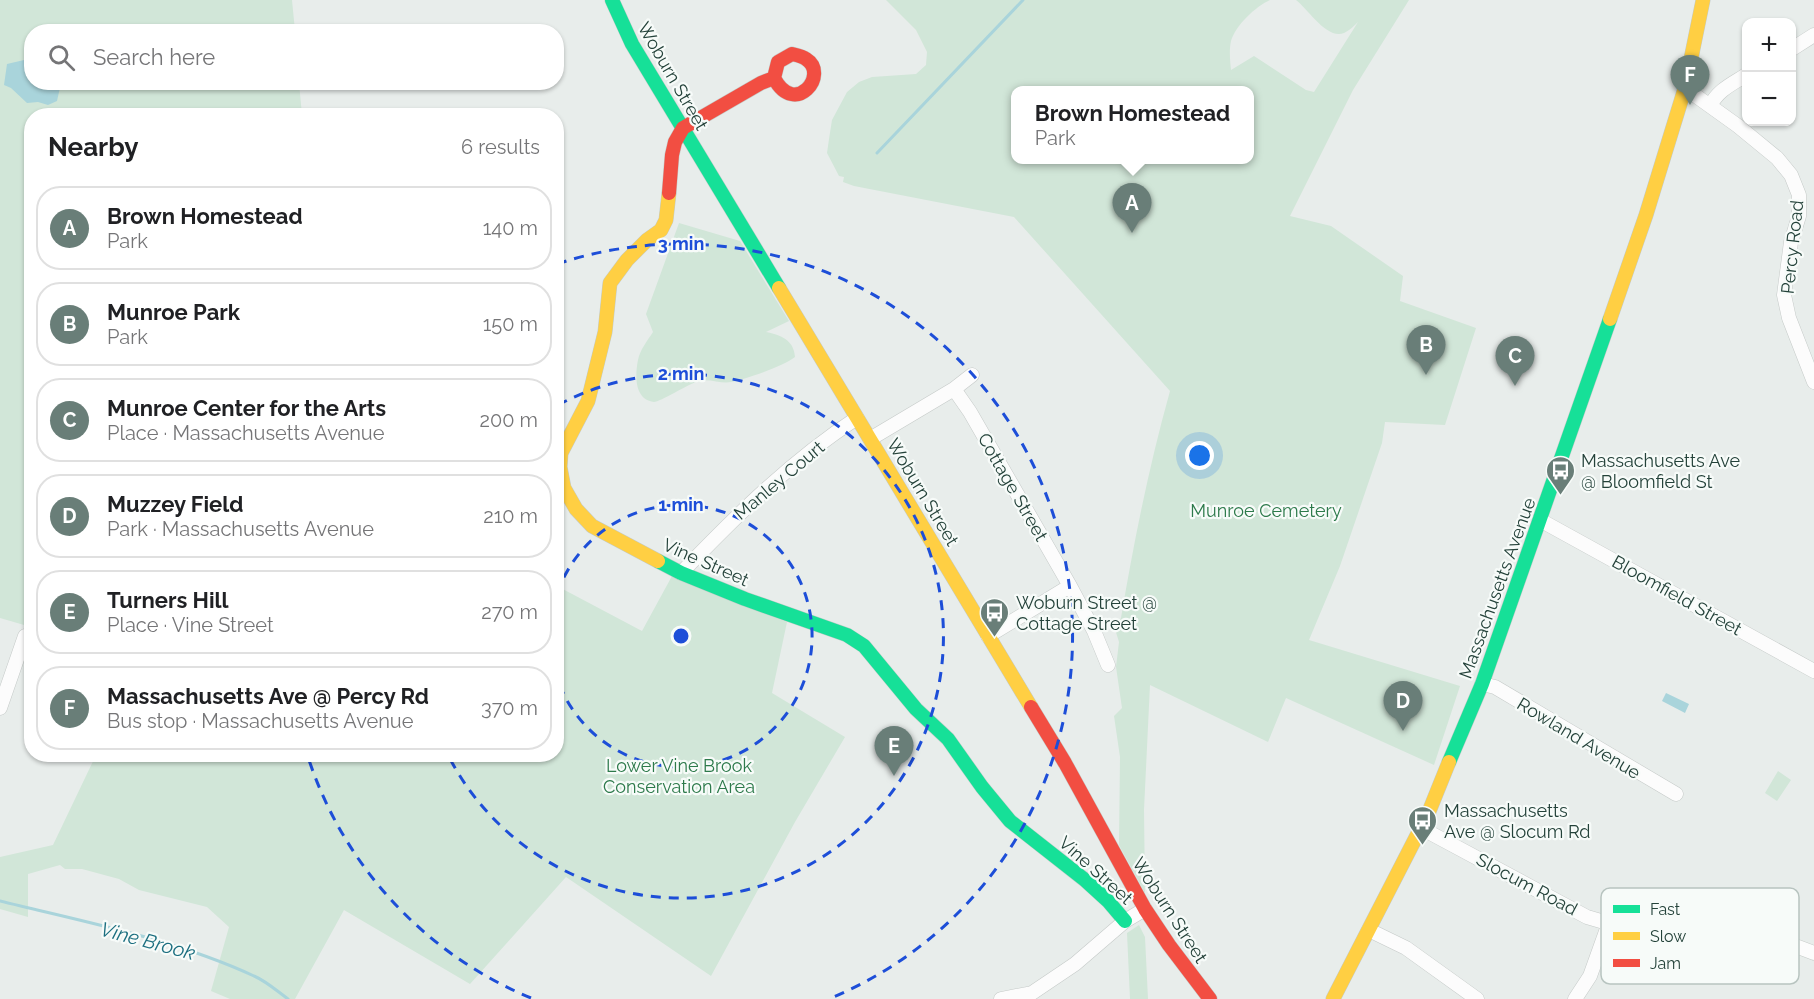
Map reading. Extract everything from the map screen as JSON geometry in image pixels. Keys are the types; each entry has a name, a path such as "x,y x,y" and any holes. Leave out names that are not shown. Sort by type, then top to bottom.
{"main road":[{"name":"Woburn Street","path":"612,0 628,36 1066,765 1145,909 1168,945 1209,999"},
{"name":"Massachusetts Avenue","path":"1333,999 1440,789 1482,684 1646,215 1685,88 1703,0"},
{"path":"683,128 761,83 774,78"},
{"name":"Vine Street","path":"564,446 588,400 604,332 610,283 627,260 661,230 666,220 672,155 675,142 683,128"},
{"name":"Vine Street","path":"564,488 576,509 592,526 681,573 745,599 847,635 864,646 916,709 948,739 982,787 1010,821 1085,880 1125,921"}],"street":[{"path":"1796,46 1814,35"},
{"path":"1710,106 1720,91 1742,77"},
{"name":"Percy Road","path":"1685,88 1777,158 1791,175 1799,195 1799,216 1791,242 1784,295 1789,318 1814,382"},
{"path":"870,439 954,389 972,375"},
{"name":"Cottage Street","path":"954,389 970,412 1070,586 1094,631 1108,665"},
{"name":"Manley Court","path":"681,573 740,512 783,474 857,418"},
{"name":"Bloomfield Street","path":"1540,520 1814,671"},
{"path":"988,636 1070,586"},
{"path":"0,708 3,692 24,639"},
{"name":"Rowland Avenue","path":"1482,684 1495,687 1676,794"},
{"name":"Slocum Road","path":"1420,828 1587,916 1601,920"},
{"path":"1001,999 1032,993 1041,988 1125,921 1145,909"},
{"path":"1370,930 1406,948 1477,999"},
{"path":"1575,999 1590,976 1601,945"},
{"name":"Slocum Road","path":"1799,947 1814,953"}],"green space":[{"path":"0,0 292,0 294,24 24,24 24,90 300,90 301,108 24,108 24,625 0,618"},
{"name":"Munroe Cemetery","path":"886,0 1270,0 1247,17 1233,35 1230,48 1231,70 1254,56 1306,90 1314,92 1358,22 1344,33 1331,32 1296,0 1409,0 1353,90 1290,216 1331,226 1403,276 1400,301 1476,328 1445,425 1385,422 1382,443 1340,566 1309,640 1460,686 1434,765 1286,698 1268,742 1150,685 1144,810 1145,893 1119,845 1120,757 1114,716 1122,708 1116,667 1119,642 1115,629 1121,618 1142,504 1170,391 1014,217 843,182 844,177 839,176 827,153 832,120 847,92 859,82 872,77 916,74 926,65 927,52 916,30"},
{"path":"679,223 740,241 789,321 766,332 786,339 792,346 795,357 774,368 738,380 699,381 654,402 647,400 639,392 636,379 637,366 640,353 653,332 646,314"},
{"name":"Lower Vine Brook Conservation Area","path":"672,576 787,622 772,693 845,737 795,822 711,976 566,877 470,984 344,910 295,999 230,999 211,991 229,927 207,907 139,890 119,879 82,869 65,869 60,865 28,874 28,917 0,909 0,857 53,845 93,762 564,762 564,590 642,631"},
{"path":"1778,771 1791,780 1777,801 1765,793"},
{"path":"1139,925 1145,937 1148,999 1130,999 1127,933"}],"water":[{"path":"24,60 24,90 59,90 57,101 48,105 38,102 27,103 11,88 4,85 7,64"},
{"path":"1666,693 1689,704 1685,713 1662,701"}],"waterway":[{"path":"877,153 1023,0"},
{"name":"Vine Brook","path":"0,901 129,932 193,952 258,978 288,999"}],"traffic: fast":[{"path":"612,0 632,44 779,288"},
{"path":"1449,762 1482,684 1610,319"},
{"path":"658,561 745,599 847,635 864,646 916,709 948,739 982,787 1010,821 1085,880 1125,921"}],"traffic: slow":[{"path":"1610,319 1646,215 1685,88 1703,0"},
{"path":"564,447 588,401 605,332 610,283 627,260 661,230 666,220 669,193"},
{"path":"779,288 1031,707"},
{"path":"564,488 576,509 592,526 658,561"},
{"path":"1333,999 1428,814 1449,762"}],"traffic: jam":[{"path":"669,193 672,155 675,142 683,128 761,83 774,78 782,89 791,94 800,94 812,82 814,74 812,66 806,59 792,54 778,62 774,78"},
{"path":"1031,707 1065,763 1145,909 1210,999"}],"place":[{"name":"Massachusetts Ave @ Percy Rd","path":"1690,105"},
{"name":"Brown Homestead","path":"1132,233"},
{"name":"Munroe Park","path":"1426,375"},
{"name":"Munroe Center for the Arts","path":"1515,386"},
{"name":"Massachusetts Ave @ Bloomfield St","path":"1560,496"},
{"name":"Woburn Street @ Cottage Street","path":"995,638"},
{"name":"Muzzey Field","path":"1403,731"},
{"name":"Turners Hill","path":"894,776"},
{"name":"Massachusetts Ave @ Slocum Rd","path":"1423,846"}]}
